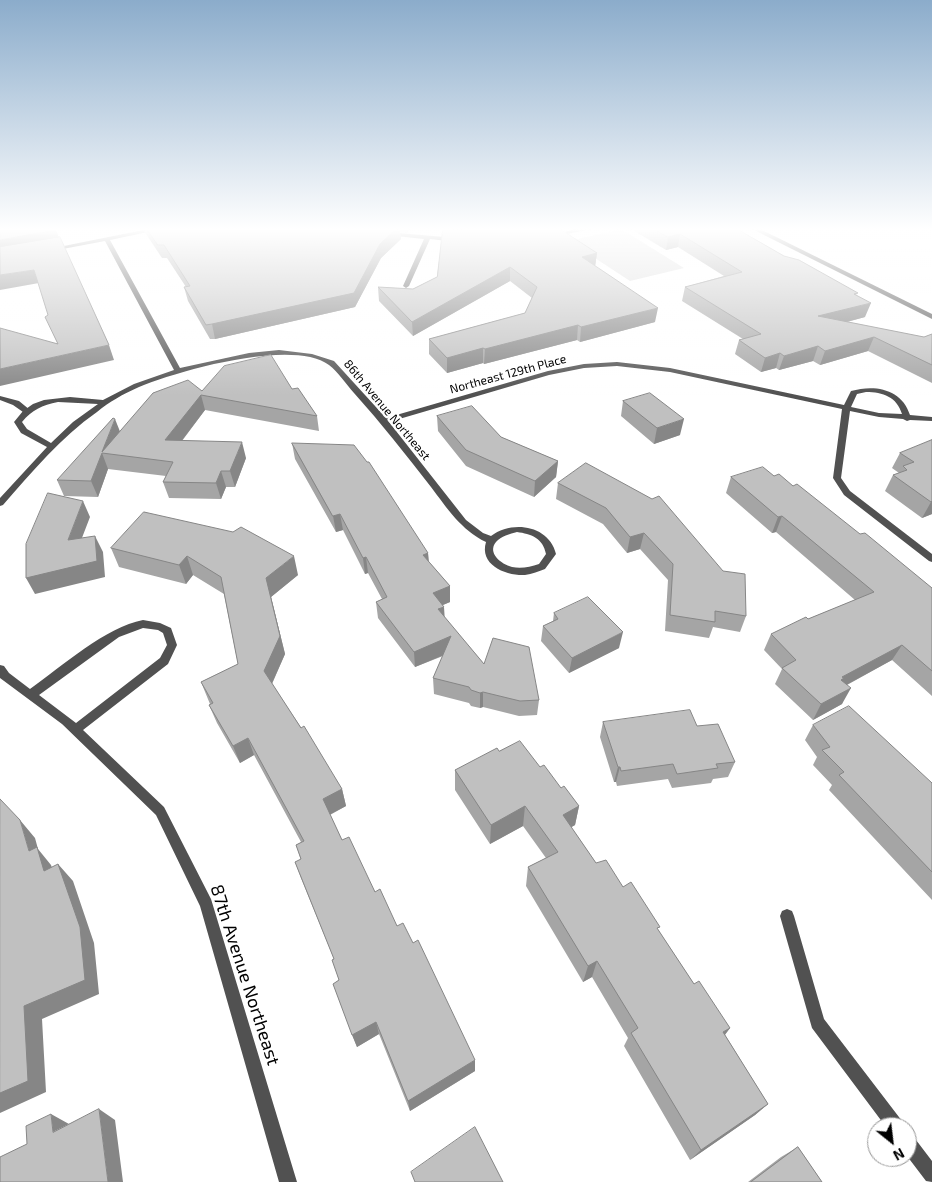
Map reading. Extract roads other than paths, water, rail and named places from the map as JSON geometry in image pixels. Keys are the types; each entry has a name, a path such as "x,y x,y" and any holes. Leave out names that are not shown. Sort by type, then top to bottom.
{"street":[{"path":"131,284 178,371"},
{"path":"866,284 932,317"},
{"name":"86th Avenue Northeast","path":"0,503 51,446 93,411 131,388 178,371 249,355 279,352 312,356 331,363 384,421 463,522 480,535 492,540"},
{"name":"Northeast 129th Place","path":"384,421 548,373 584,366 617,364 670,370 846,409 907,418 932,419"},
{"path":"907,418 899,400 879,391 865,390 854,393 846,409 837,478 846,493 932,559"},
{"path":"0,398 16,403 26,410"},
{"path":"51,446 24,432 18,422 26,410 44,402 71,399 106,403"},
{"path":"528,530 546,539 550,546 551,554 542,567 527,572 511,571 500,568 488,555 488,547 492,540 507,531 528,530"},
{"path":"30,695 124,629 143,624 160,626 167,631 172,645 170,653 164,660 75,730"},
{"name":"87th Avenue Northeast","path":"2,675 66,720 160,811 206,904 288,1182"},
{"path":"787,916 817,1023 888,1117"},
{"path":"917,1155 932,1175"}]}
